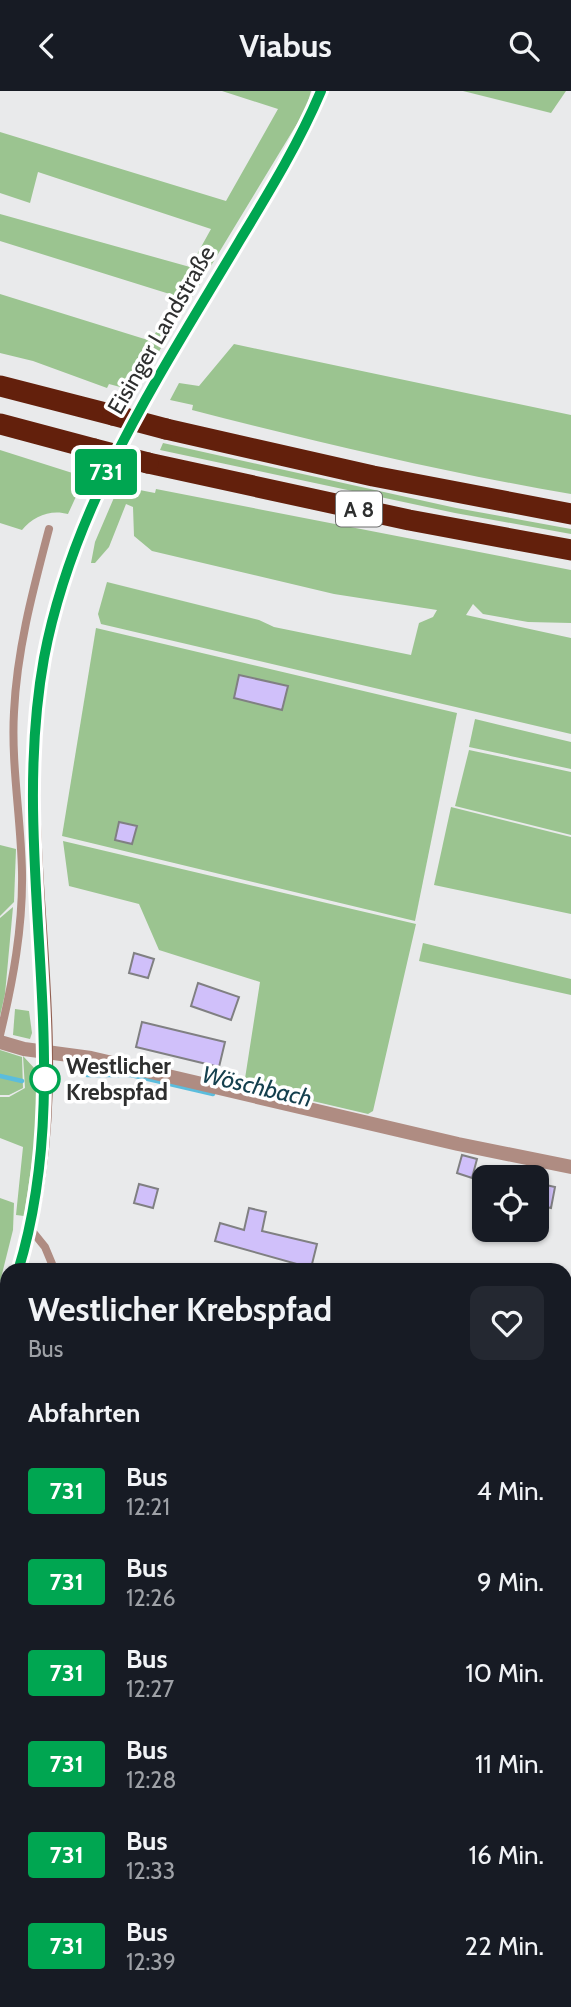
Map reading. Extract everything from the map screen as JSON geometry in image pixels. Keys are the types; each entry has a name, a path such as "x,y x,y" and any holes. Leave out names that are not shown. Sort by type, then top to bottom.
{"highway":[{"name":"A 8","path":"0,386 166,429 373,476 571,514"},
{"name":"A 8","path":"0,424 148,463 409,520 571,550"}],"main road":[{"name":"Eisinger Landstraße","path":"20,1263 43,1131 46,1052 35,889 32,761 43,662 61,585 100,483 272,186 321,91"}],"street":[{"path":"0,1042 92,1058 458,1144 571,1167"}],"lane":[{"path":"0,1035 14,979 22,873 13,746 16,682 28,607 49,529"},
{"path":"28,1226 45,1247 52,1263"}],"green space":[{"path":"222,91 311,91 306,109 135,391 109,384 107,388 33,361 0,353 0,294 151,341 176,296 0,241 0,214 190,267 211,229 38,172 30,203 0,193 0,132 226,201 278,109"},
{"path":"463,91 566,91 551,113"},
{"path":"234,344 571,415 571,494 333,445 192,410 193,405 170,400 179,383 199,386"},
{"path":"163,443 456,508 571,529 571,534 455,513 160,450"},
{"path":"0,450 85,477 68,514 55,512 43,515 22,530 0,523"},
{"path":"119,486 155,493 156,489 571,570 571,623 528,622 483,614 473,604 466,615 571,638 571,734 101,624 98,614 107,582 259,620 274,627 411,655 419,623 433,617 437,610 334,594 152,551 134,536 133,507 126,504 109,547 95,563 91,563 95,542"},
{"path":"96,628 457,713 415,921 62,836"},
{"path":"475,719 571,742 571,769 469,747"},
{"path":"469,750 571,772 571,835 455,806"},
{"path":"451,807 571,837 571,914 434,885"},
{"path":"63,841 416,924 373,1111 368,1114 244,1085 260,982 159,950 139,904 69,886"},
{"path":"0,845 16,849 14,902 0,916"},
{"path":"13,907 5,994 0,1016 0,918"},
{"path":"423,943 571,979 571,995 419,961"},
{"path":"15,1009 29,1011 32,1033 30,1039 13,1035"},
{"path":"0,1050 22,1057 23,1088 9,1095 0,1095"},
{"path":"23,1056 36,1070 36,1135 24,1216 16,1215 23,1147 0,1138 0,1097 9,1097 25,1088"},
{"path":"0,1198 14,1203 13,1230 5,1263 0,1263"}],"building":[{"path":"239,675 288,686 282,710 234,698"},
{"path":"119,822 137,826 132,844 115,840"},
{"path":"134,953 154,959 148,978 129,973"},
{"path":"198,983 239,997 231,1020 191,1006"},
{"path":"142,1022 225,1042 219,1067 136,1047"},
{"path":"462,1155 477,1159 475,1165 472,1165 472,1178 457,1173"},
{"path":"139,1184 158,1189 153,1208 134,1203"},
{"path":"549,1186 555,1187 549,1208"},
{"path":"249,1208 266,1212 262,1231 317,1244 312,1263 293,1263 215,1241 220,1223 244,1230"}],"waterway":[{"name":"Wöschbach","path":"87,1075 131,1075 213,1094"},
{"name":"Wöschbach","path":"0,1076 22,1081"}],"bus line":[{"name":"731","path":"20,1263 36,1185 43,1131 46,1052 35,889 32,761 43,662 61,585 69,558 100,483 265,197 321,91"}],"place":[{"name":"Westlicher Krebspfad","path":"45,1079"}]}
